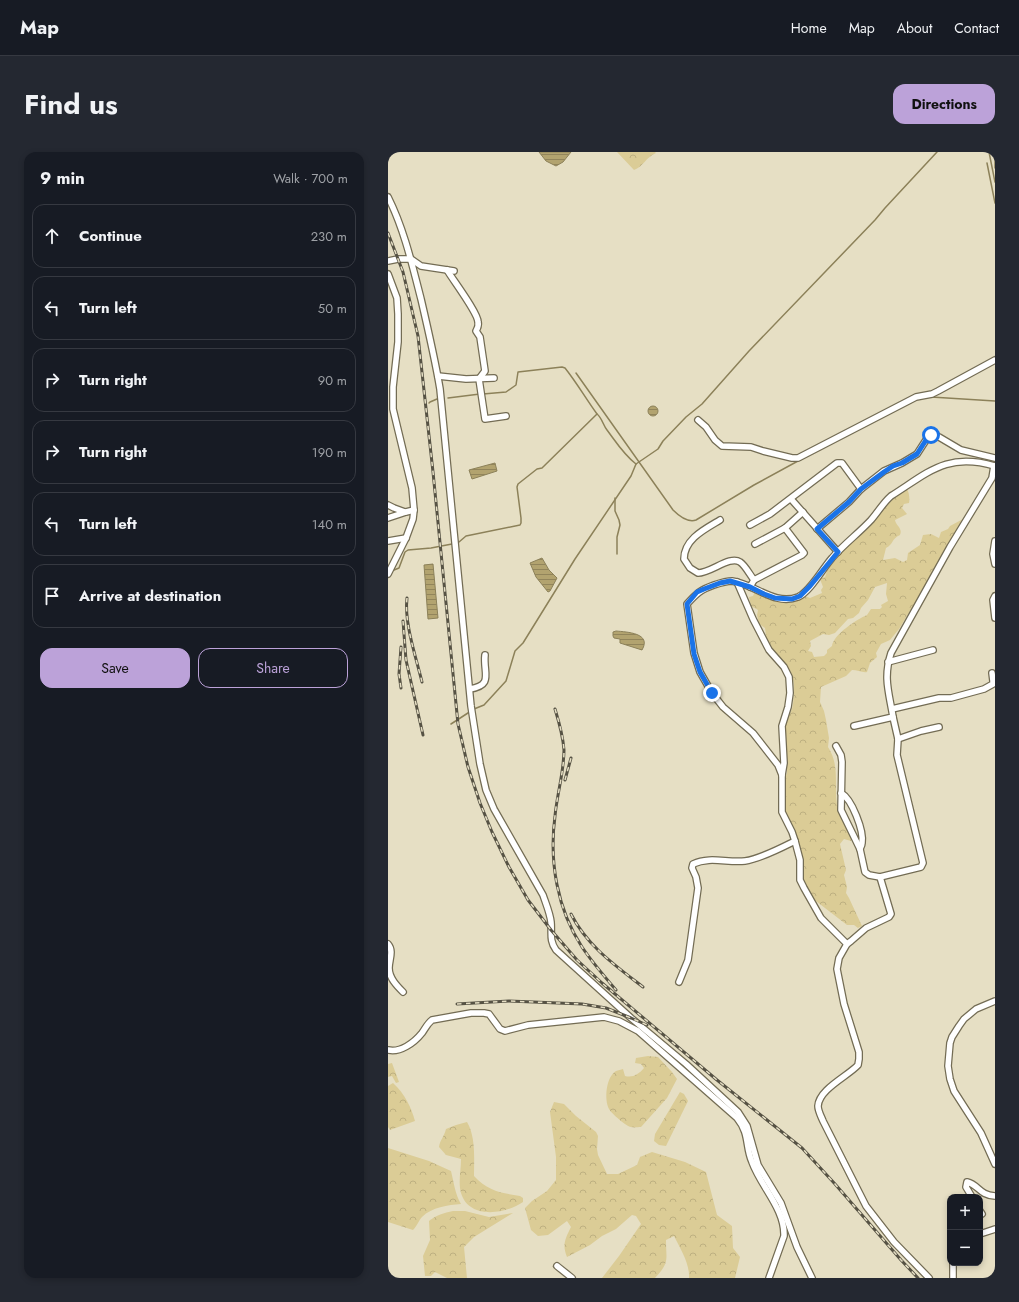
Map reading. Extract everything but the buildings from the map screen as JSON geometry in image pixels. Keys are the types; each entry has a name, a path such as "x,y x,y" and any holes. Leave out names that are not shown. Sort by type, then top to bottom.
{"street":[{"path":"388,197 395,211 411,259 436,363 471,706 480,764 486,790 494,809 543,894 549,910 552,945 631,1018 686,1064 738,1112 748,1126 758,1165 781,1203 797,1247 812,1278"},
{"path":"388,261 411,259 421,266 454,271"},
{"path":"447,270 472,309 478,322 476,331 480,337 485,372 479,379 485,419 506,416"},
{"path":"388,274 397,298 398,314 398,342 391,409 412,488 414,510 413,519 406,538 388,574"},
{"path":"698,420 722,446 752,447 792,458 798,458 916,397 932,394 995,360"},
{"path":"438,376 466,379 494,378"},
{"path":"817,529 849,502 861,489 893,466 902,463 917,454 928,437 931,435 940,437 961,450 995,458"},
{"path":"782,775 778,765 753,733 723,707 712,693 700,672 694,654 687,604 697,592 720,583 730,581 737,582 775,598 792,599 800,596 838,552 871,520 885,501 939,467 951,462 979,462 995,466 992,478 915,609 891,653 888,662 886,679 898,739 897,755 923,863 921,867 880,877 869,875 865,872 860,849 841,810 842,762 841,755 836,746"},
{"path":"750,525 770,514 837,463 842,463 861,489"},
{"path":"791,499 838,552"},
{"path":"388,504 394,508 406,512"},
{"path":"388,518 414,510"},
{"path":"755,544 785,528 803,512"},
{"path":"720,520 697,534 685,548 684,559 686,563 693,571 703,573 724,563 736,560 741,562 754,580"},
{"path":"750,587 754,580 804,553 785,528"},
{"path":"388,541 406,538"},
{"path":"995,541 993,554 995,564"},
{"path":"737,582 753,619 769,650 784,666 789,677 790,693 788,707 782,726 784,764 782,775 782,812 795,841 800,860 800,880 821,918 847,944"},
{"path":"995,596 993,600 995,618"},
{"path":"888,662 933,650"},
{"path":"470,689 480,687 484,683 486,674 485,656"},
{"path":"892,708 939,698 951,698 990,687 994,681 992,673"},
{"path":"854,726 893,717"},
{"path":"898,739 921,731 939,727"},
{"path":"841,793 848,799 856,814 862,836 860,849"},
{"path":"678,982 688,960 698,888 696,877 692,868 693,864 715,859 745,860 766,854 795,841"},
{"path":"880,877 891,914 889,917 866,928 847,944 839,958 837,969 844,1004 859,1052 858,1065 839,1079 822,1096 819,1101 819,1109 823,1121 866,1206 894,1242 929,1278"},
{"path":"388,944 391,952 389,969 391,976 403,992"},
{"path":"995,1001 976,1009 967,1016 959,1026 950,1043 948,1066 954,1091 981,1133 995,1164"},
{"path":"388,1050 395,1051 406,1047 419,1036 432,1020 484,1012 489,1014 500,1029 505,1031 528,1025 604,1017 627,1025 638,1031 669,1057 743,1125 752,1162 781,1216 784,1230 784,1236 769,1278"},
{"path":"970,1194 966,1186 967,1182 973,1184 983,1193 995,1196"},
{"path":"983,1233 995,1229"},
{"path":"784,1236 792,1234"},
{"path":"557,1266 572,1278"},
{"path":"953,1266 953,1278"}],"green space":[{"path":"617,152 656,153 640,167 634,170"},
{"path":"907,489 909,503 904,504 902,508 907,514 895,520 901,533 886,548 883,560 895,558 903,562 907,560 908,553 920,545 923,535 931,534 939,538 941,532 963,519 965,520 899,629 890,640 881,644 876,653 877,657 870,663 867,672 852,670 846,676 821,687 820,702 826,720 829,738 828,747 834,761 836,775 837,805 851,837 851,841 844,839 840,844 846,870 844,875 847,887 846,893 862,926 858,928 854,925 847,925 812,898 802,875 804,863 798,839 793,826 788,819 785,809 785,778 787,773 785,728 786,721 793,706 794,683 789,670 767,642 765,628 759,624 757,615 758,610 751,606 749,597 753,596 755,591 764,596 782,602 793,602 802,599 805,596 810,598 822,593 821,590 823,587 820,579 825,577 828,568 833,563 834,558 875,520 881,509 885,507 891,499","holes":["887,583 886,594 888,601 881,605 882,607 880,609 871,609 867,615 857,620 841,632 824,656 814,657 812,652 808,651 811,646 810,641 823,634 829,635 835,633 848,619 853,618 859,613 875,587"]},
{"path":"648,1056 658,1057 677,1079 667,1098 641,1127 632,1127 623,1122 609,1109 606,1094 608,1083 613,1074 623,1069 625,1076 633,1076 638,1074 644,1068 641,1064 635,1063 636,1058"},
{"path":"392,1063 399,1082 396,1083 392,1076 388,1077 388,1064"},
{"path":"393,1083 407,1101 415,1121 390,1130 388,1127 388,1086"},
{"path":"680,1092 684,1094 688,1101 666,1146 659,1145 654,1141 655,1134"},
{"path":"554,1102 564,1104 596,1132 598,1136 598,1155 607,1174 618,1174 637,1165 640,1157 652,1152 685,1162 706,1172 717,1215 732,1226 733,1248 740,1257 735,1278 689,1278 688,1267 674,1236 666,1240 665,1264 655,1278 602,1278 641,1224 636,1216 632,1215 616,1229 567,1257 565,1242 571,1227 567,1221 548,1235 538,1236 531,1230 525,1208 532,1201 547,1191 556,1180 556,1157 550,1112"},
{"path":"467,1122 473,1141 474,1176 490,1188 507,1194 520,1196 523,1198 523,1202 498,1212 489,1212 480,1211 465,1202 460,1189 461,1159 446,1155 439,1147 446,1129"},
{"path":"388,1148 429,1161 451,1171 456,1192 461,1204 446,1206 430,1211 422,1217 413,1230 388,1222"},
{"path":"465,1211 489,1217 513,1213 474,1237 464,1247 467,1278 447,1278 435,1272 431,1276 425,1276 423,1256 430,1240 429,1221 443,1213"}],"shaded area":[{"path":"539,152 571,152 563,162 556,166 546,161"},
{"path":"651,406 655,406 658,411 655,416 651,416 648,413 648,409"},
{"path":"495,463 497,471 472,479 469,470"},
{"path":"542,558 549,570 557,578 548,592 536,577 530,563"},
{"path":"433,564 438,618 428,619 424,565"},
{"path":"616,631 637,634 644,640 642,650 620,643 620,639 614,638 613,636 613,632"}],"waterway":[{"path":"474,709 484,705 506,681 515,651 523,643 575,559 631,476 636,464 658,449 663,441 686,417 702,404 749,351 875,220 937,152"},
{"path":"989,152 995,182"},
{"path":"995,161 995,168"},
{"path":"987,163 995,203"},
{"path":"483,394 506,392 516,385 518,372 562,367 565,368 597,414"},
{"path":"576,373 673,510 686,520 696,520 754,485 809,455"},
{"path":"448,398 480,394"},
{"path":"931,397 995,401"},
{"path":"429,403 437,399"},
{"path":"459,542 466,536 520,525 521,518 517,487 518,484 537,469 542,468 597,414 620,448 636,464"},
{"path":"615,498 615,511 620,525 617,537 617,554"},
{"path":"394,570 399,568 405,552 408,550 452,544"},
{"path":"451,724 471,711"}],"railway":[{"path":"388,233 403,272 418,336 458,724 468,767 480,803 509,867 528,900 577,960 717,1080 802,1148 918,1278"},
{"path":"407,598 407,618 422,682"},
{"path":"403,621 406,660 423,735"},
{"path":"401,647 399,674 401,688"},
{"path":"555,709 562,734 564,750 553,833 554,867 557,884 566,917 573,932 590,958 616,990"},
{"path":"565,780 571,758"},
{"path":"571,914 585,936 594,946 643,987"},
{"path":"457,1004 509,1001 582,1004 606,1008 647,1025"}],"route":[{"path":"712,693 700,672 694,654 690,629 687,604 697,592 720,583 730,581 737,582 775,598 792,599 800,596 838,552 817,529 849,502 861,489 893,466 912,458 917,454 928,437 931,435"}]}
